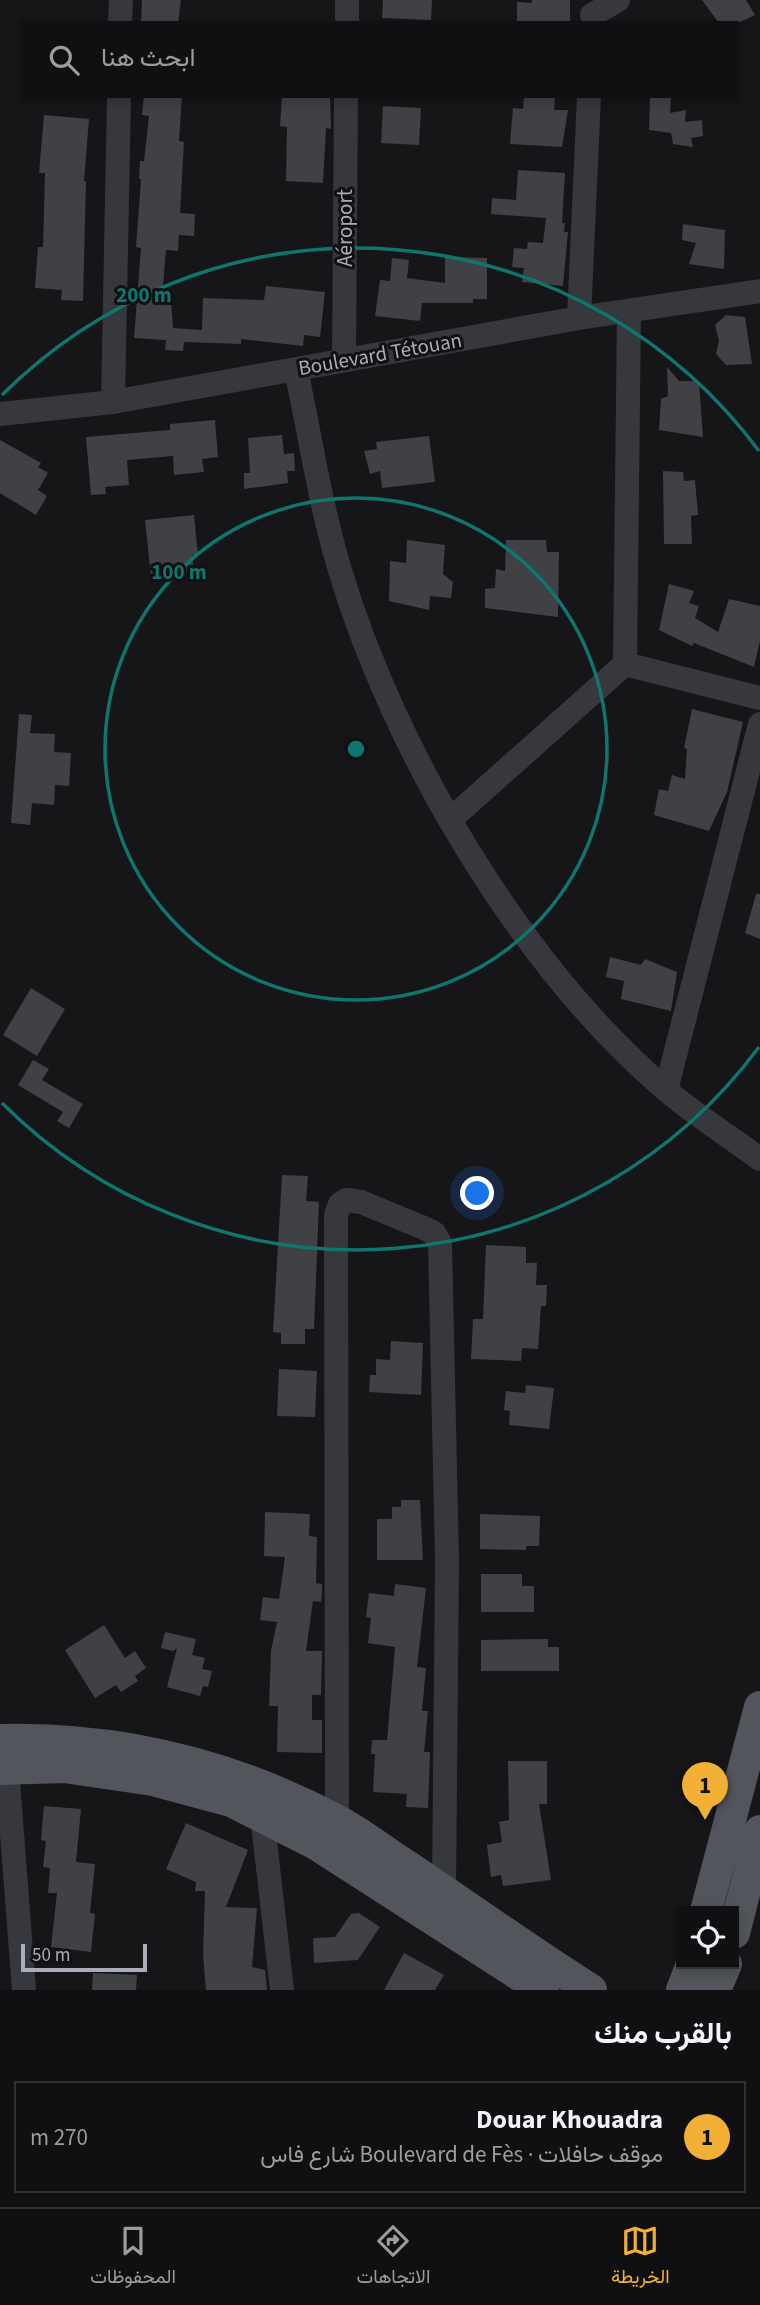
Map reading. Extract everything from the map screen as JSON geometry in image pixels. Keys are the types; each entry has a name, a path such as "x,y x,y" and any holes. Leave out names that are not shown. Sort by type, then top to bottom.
{"main road":[{"path":"707,1906 760,1707"},
{"path":"2,1759 78,1741 163,1754 212,1766 337,1820 591,1990"},
{"path":"2,1759 153,1780 231,1801 316,1844 543,1990"},
{"path":"739,1913 760,1831"},
{"path":"682,1990 690,1969"},
{"path":"715,1990 724,1969"}],"street":[{"path":"120,21 121,0"},
{"path":"347,0 347,21"},
{"path":"592,13 618,0"},
{"path":"113,402 119,98"},
{"name":"Aéroport","path":"344,360 346,98"},
{"path":"579,318 589,98"},
{"name":"Boulevard Tétouan","path":"0,414 113,402 579,318 629,313 760,291"},
{"path":"451,819 625,664 629,313"},
{"path":"296,370 338,564 358,625 390,705 451,819 513,920 603,1028 666,1090 760,1159"},
{"path":"625,664 760,698"},
{"path":"666,1090 760,724"},
{"path":"337,1820 336,1215 340,1204 353,1200 424,1228 434,1233 440,1243 447,1560 444,1891"},
{"path":"2,1759 24,1990"},
{"path":"262,1815 282,1990"}],"building":[{"path":"142,0 181,0 178,21 141,21"},
{"path":"383,0 432,0 431,20 382,18"},
{"path":"532,0 570,0 570,21 517,21 517,2 532,3"},
{"path":"702,0 746,0 755,15 739,23 718,21"},
{"path":"144,98 182,98 179,141 184,142 180,213 195,214 194,236 179,235 178,251 166,250 162,298 171,299 173,328 202,330 203,298 264,300 266,286 325,292 320,337 304,335 303,346 241,339 241,344 184,342 183,351 165,350 166,340 134,338 141,248 136,247 140,161 144,161 149,116 142,115"},
{"path":"282,98 330,98 331,129 326,128 323,183 286,181 287,127 280,126"},
{"path":"524,98 555,98 554,110 568,110 562,147 510,144 513,108 523,109"},
{"path":"650,98 671,98 670,113 686,110 685,122 702,120 703,136 691,138 693,147 673,144 671,133 649,130"},
{"path":"383,106 421,108 419,145 381,143"},
{"path":"44,115 89,119 84,181 83,301 61,300 62,290 35,288 38,247 43,247 45,173 39,173"},
{"path":"518,170 565,173 562,223 565,223 564,232 568,232 563,286 522,282 524,268 512,267 514,248 527,249 528,242 543,243 546,218 491,214 492,198 516,200"},
{"path":"683,224 725,230 724,269 689,264 696,243 682,240"},
{"path":"445,257 487,258 487,299 473,299 473,303 422,303 420,321 375,316 380,280 390,281 392,258 409,260 407,278 445,283"},
{"path":"726,315 745,317 752,364 726,365 716,354 719,341 715,325"},
{"path":"667,367 679,381 699,381 703,437 659,430 661,399 668,396"},
{"path":"215,420 218,457 202,459 204,472 174,475 173,456 127,460 129,485 105,487 106,494 91,495 86,437 170,430 170,424"},
{"path":"282,435 284,454 294,453 295,471 287,471 288,483 244,489 244,473 250,473 248,438"},
{"path":"429,436 435,482 382,488 380,471 370,474 364,451 377,449 376,442"},
{"path":"0,440 41,463 38,467 48,473 38,490 47,496 36,515 0,493"},
{"path":"663,471 683,472 684,481 695,480 698,515 691,516 692,544 664,544"},
{"path":"194,515 198,555 192,555 194,573 151,577 145,520"},
{"path":"407,540 445,545 443,574 453,582 451,598 430,596 429,610 389,601 390,561 406,563"},
{"path":"506,540 546,540 547,552 559,552 558,617 485,608 485,589 495,588 496,569 505,571"},
{"path":"669,584 694,591 689,603 699,606 695,618 718,632 729,599 760,606 760,641 754,667 694,643 692,646 659,630"},
{"path":"692,709 743,722 727,792 709,831 654,815 659,789 668,791 672,775 685,779 687,749 684,748"},
{"path":"19,714 32,715 30,733 55,734 54,752 71,753 69,786 55,785 54,805 32,803 30,825 11,823"},
{"path":"756,894 760,894 760,939 745,933"},
{"path":"610,957 641,965 645,959 677,972 671,1011 621,999 624,981 606,977"},
{"path":"31,988 65,1009 37,1056 3,1035"},
{"path":"33,1060 49,1069 42,1080 83,1104 69,1128 57,1121 63,1112 18,1085"},
{"path":"282,1175 308,1176 306,1201 319,1202 314,1329 305,1329 305,1344 281,1344 281,1333 273,1332"},
{"path":"486,1245 526,1247 526,1263 537,1263 536,1285 547,1285 546,1306 541,1306 538,1349 522,1348 521,1361 471,1359 473,1319 483,1319"},
{"path":"391,1341 423,1343 421,1395 369,1392 370,1375 376,1375 376,1359 390,1360"},
{"path":"279,1369 317,1371 315,1417 277,1416"},
{"path":"526,1385 554,1388 549,1429 509,1425 510,1411 504,1410 506,1391 525,1393"},
{"path":"401,1500 420,1500 423,1560 377,1560 377,1519 392,1519 392,1507 401,1507"},
{"path":"265,1512 310,1514 309,1536 317,1537 316,1583 322,1584 322,1594 321,1602 313,1601 306,1651 322,1651 321,1695 312,1695 312,1720 322,1720 322,1753 277,1752 278,1706 269,1706 271,1651 277,1622 260,1620 263,1597 279,1599 285,1557 264,1556"},
{"path":"480,1514 540,1516 539,1546 526,1546 526,1550 480,1549"},
{"path":"481,1574 522,1574 522,1586 534,1586 534,1612 481,1612"},
{"path":"395,1584 426,1588 417,1667 426,1668 422,1711 428,1711 424,1752 430,1752 428,1808 406,1807 407,1794 373,1792 375,1754 371,1754 372,1740 387,1740 395,1647 368,1643 371,1618 366,1617 369,1593 394,1596"},
{"path":"104,1625 125,1658 135,1651 146,1668 135,1676 138,1681 121,1692 116,1685 95,1698 65,1650"},
{"path":"165,1632 196,1639 192,1655 205,1658 202,1669 212,1671 208,1687 203,1686 200,1696 167,1687 177,1648 173,1651 161,1648"},
{"path":"548,1639 548,1647 559,1647 559,1671 481,1671 481,1640"},
{"path":"508,1761 547,1761 547,1804 539,1804 551,1880 503,1886 501,1875 491,1877 487,1845 502,1842 499,1822 509,1820"},
{"path":"44,1806 81,1809 76,1862 95,1864 90,1913 95,1914 91,1952 51,1947 57,1893 48,1893 50,1868 43,1867 46,1841 41,1840"},
{"path":"186,1823 248,1850 226,1907 257,1908 252,1967 265,1970 267,1990 206,1990 203,1955 205,1891 195,1891 196,1882 166,1869"},
{"path":"359,1913 380,1927 358,1960 314,1963 313,1938 335,1937 351,1914"},
{"path":"404,1953 444,1975 435,1990 384,1990"},
{"path":"93,1973 137,1975 136,1990 92,1990"}],"place":[{"name":"Douar Khouadra","path":"705,1820"}]}
